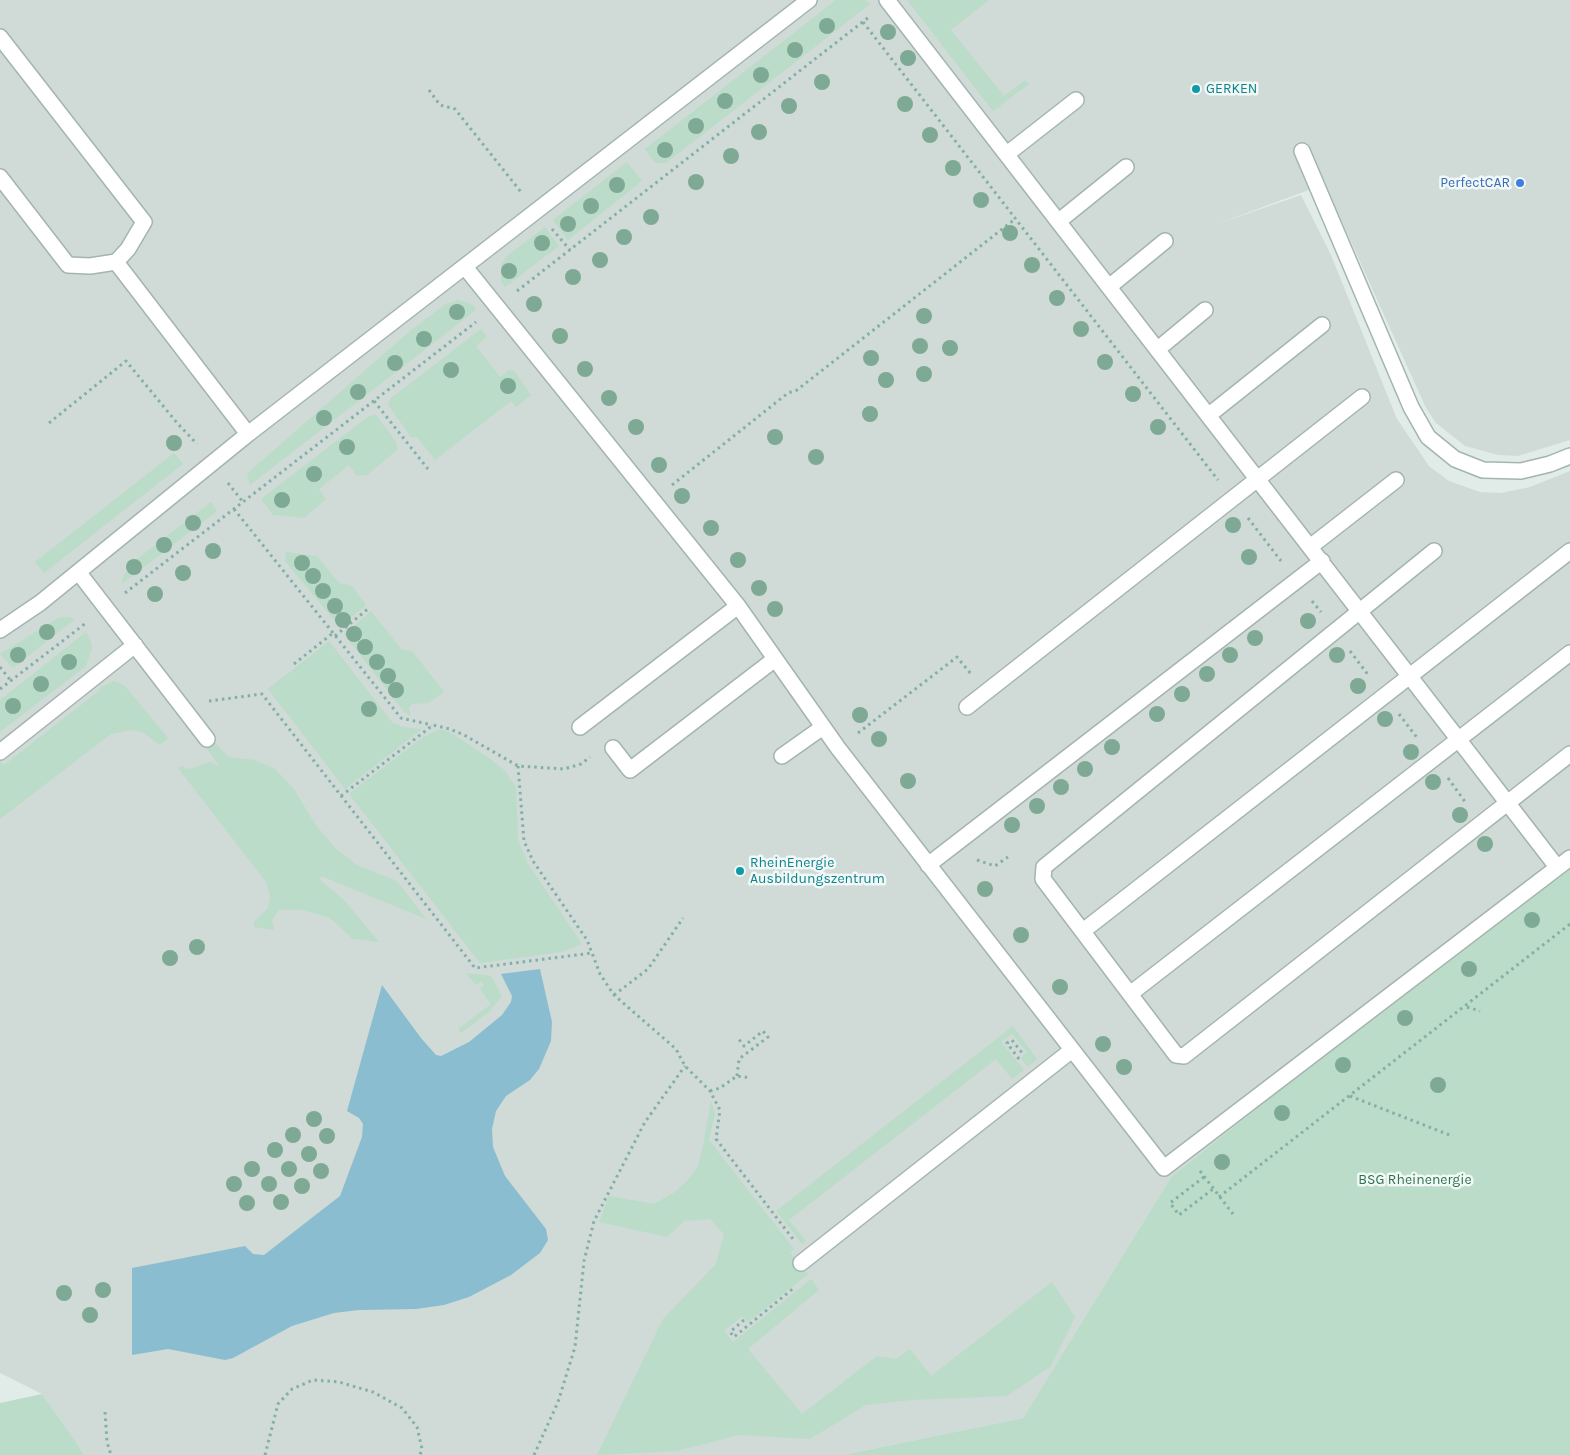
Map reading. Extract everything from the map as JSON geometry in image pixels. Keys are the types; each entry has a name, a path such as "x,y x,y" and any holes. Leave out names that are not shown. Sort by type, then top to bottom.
{"lane":[{"path":"0,630 79,573 248,434 809,0"},
{"path":"888,1 1260,479 1310,547 1557,867"},
{"path":"0,37 144,222 128,249 116,262 90,266 68,265 0,177"},
{"path":"1007,154 1076,100"},
{"path":"1302,151 1411,407 1428,437 1455,458 1482,470 1520,471 1550,464 1570,456"},
{"path":"1058,221 1126,167"},
{"path":"1110,286 1165,241"},
{"path":"116,262 248,434"},
{"path":"465,267 738,606 838,748 1164,1168 1570,858"},
{"path":"1158,349 1204,310"},
{"path":"1209,415 1322,325"},
{"path":"967,707 1260,479 1362,397"},
{"path":"1310,547 1396,480"},
{"path":"1434,551 1334,630 1044,867 1043,879 1176,1055 1184,1056 1570,754"},
{"path":"1083,931 1570,551"},
{"path":"928,865 1322,561"},
{"path":"79,573 207,739"},
{"path":"580,727 738,606"},
{"path":"0,752 135,645"},
{"path":"1130,994 1570,653"},
{"path":"613,748 630,770 775,658"},
{"path":"782,756 823,727"},
{"path":"804,1260 1072,1050"}],"path":[{"path":"0,690 570,250 888,1"},
{"path":"863,22 1297,581 1482,823"},
{"path":"429,90 440,105 455,110 570,250"},
{"path":"653,500 788,393 797,390 1015,219"},
{"path":"49,423 126,361 212,463 242,502"},
{"path":"374,401 428,468"},
{"path":"234,509 401,718 450,729 518,766 564,769 582,764 596,752 613,748"},
{"path":"294,664 369,608"},
{"path":"838,748 958,657 986,692"},
{"path":"0,667 12,681"},
{"path":"181,705 262,694 475,968 592,953"},
{"path":"341,796 432,725"},
{"path":"518,766 524,841 533,861 587,940 600,974 614,995 676,1050 685,1066 710,1091 720,1110 716,1139 804,1260 817,1270 734,1337 730,1332 744,1320"},
{"path":"614,995 648,969 683,918"},
{"path":"1220,1196 1570,924"},
{"path":"1565,928 1570,930"},
{"path":"1466,1006 1480,1011"},
{"path":"737,1076 739,1059 768,1037 763,1031 744,1046 738,1038"},
{"path":"1018,1058 1007,1043 1012,1040 1023,1054"},
{"path":"534,1455 558,1402 575,1346 584,1260 594,1221 645,1122 685,1066"},
{"path":"710,1091 720,1088 737,1076 751,1078"},
{"path":"1349,1096 1452,1136"},
{"path":"1214,1189 1179,1215 1170,1203 1206,1178 1233,1214"},
{"path":"265,1455 278,1404 292,1389 313,1380 339,1382 373,1392 402,1408 417,1427 422,1449 420,1455"},
{"path":"105,1412 107,1442 111,1455"}],"shaded area":[{"path":"0,0 1570,0 1570,440 1518,456 1498,455 1465,446 1436,423 1426,408 1325,184 1217,224 1301,195 1331,255 1397,419 1429,466 1449,481 1480,492 1501,493 1530,487 1570,471 1570,858 1171,1177 1023,1418 843,1455 84,1455 42,1394 0,1373"}],"green space":[{"path":"836,0 866,0 870,4 666,163 655,163 645,149"},
{"path":"907,0 989,0 951,30 1004,96 1025,80 1029,84 993,111"},
{"path":"627,162 642,181 568,240 553,220"},
{"path":"545,227 559,246 505,287 501,282 501,264 507,256"},
{"path":"458,300 472,304 476,310 250,485 247,475 250,471 410,331 444,305"},
{"path":"481,329 487,337 476,346 500,377 509,370 514,371 531,395 516,407 511,401 435,460 417,437 411,437 388,405 390,399"},
{"path":"376,415 397,443 397,450 367,475 357,476 349,465 319,489 326,499 304,518 273,515 261,499 369,416"},
{"path":"174,453 183,464 44,573 35,562"},
{"path":"211,502 217,511 122,584 123,577 132,563"},
{"path":"286,552 317,556 339,583 352,586 366,605 340,627 285,561"},
{"path":"371,611 401,649 412,651 444,692 428,703 412,704 409,708 411,716 404,712 344,634"},
{"path":"68,617 75,619 13,668 0,654 58,618"},
{"path":"86,632 92,648 86,666 0,732 0,700"},
{"path":"329,641 392,722 403,727 422,729 345,789 268,689"},
{"path":"114,681 124,685 168,738 160,745 142,732 131,730 111,734 0,819 0,760 4,765 100,690 99,688"},
{"path":"438,730 445,730 456,736 489,758 504,770 516,787 518,840 528,864 582,944 562,952 480,963 349,794 423,737"},
{"path":"215,742 228,757 255,760 275,769 294,789 315,824 335,848 357,865 397,881 426,919 321,876 320,880 344,900 379,942 353,939 330,918 303,910 279,910 272,920 274,930 254,927 254,922 268,908 270,896 266,882 178,768 182,766 189,769 210,762 220,766 206,748"},
{"name":"BSG Rheinenergie","path":"1570,858 1570,1455 843,1455 1023,1418 1171,1177"},
{"path":"466,973 491,976 502,996 489,1012 461,1033 458,1029 491,1004 480,989 484,985 481,982 476,985"},
{"path":"1013,1026 1037,1059 1028,1067 1021,1058 1027,1052 1012,1034 1001,1042 1024,1070 1012,1079 996,1059 789,1220 806,1241 802,1244 776,1211"},
{"path":"711,1101 715,1114 709,1140 794,1249 790,1253 808,1274 748,1322 742,1316 724,1331 733,1342 811,1279 819,1290 748,1349 802,1414 877,1356 896,1359 910,1349 931,1376 1052,1282 1075,1317 1051,1366 1007,1396 911,1400 866,1405 810,1439 739,1435 677,1451 597,1455 663,1319 716,1264 724,1234 710,1219 684,1221 667,1237 599,1222 609,1196 654,1204 675,1192 688,1180 697,1168 702,1151"},
{"path":"42,1394 84,1455 0,1455 0,1403"}],"water":[{"path":"540,969 552,1022 551,1041 539,1069 530,1080 506,1096 496,1111 492,1129 493,1147 505,1176 546,1229 548,1240 540,1253 511,1275 469,1297 444,1305 416,1309 359,1310 334,1313 292,1326 233,1358 225,1360 168,1349 132,1355 132,1268 245,1246 253,1254 264,1255 340,1196 362,1137 363,1124 359,1118 347,1111 382,985 421,1038 436,1055 441,1056 469,1042 502,1015 511,1002 512,996 501,974"}],"place":[{"name":"GERKEN","path":"1196,89"},
{"name":"PerfectCAR","path":"1520,183"},
{"name":"RheinEnergie Ausbildungszentrum","path":"740,871"}]}
